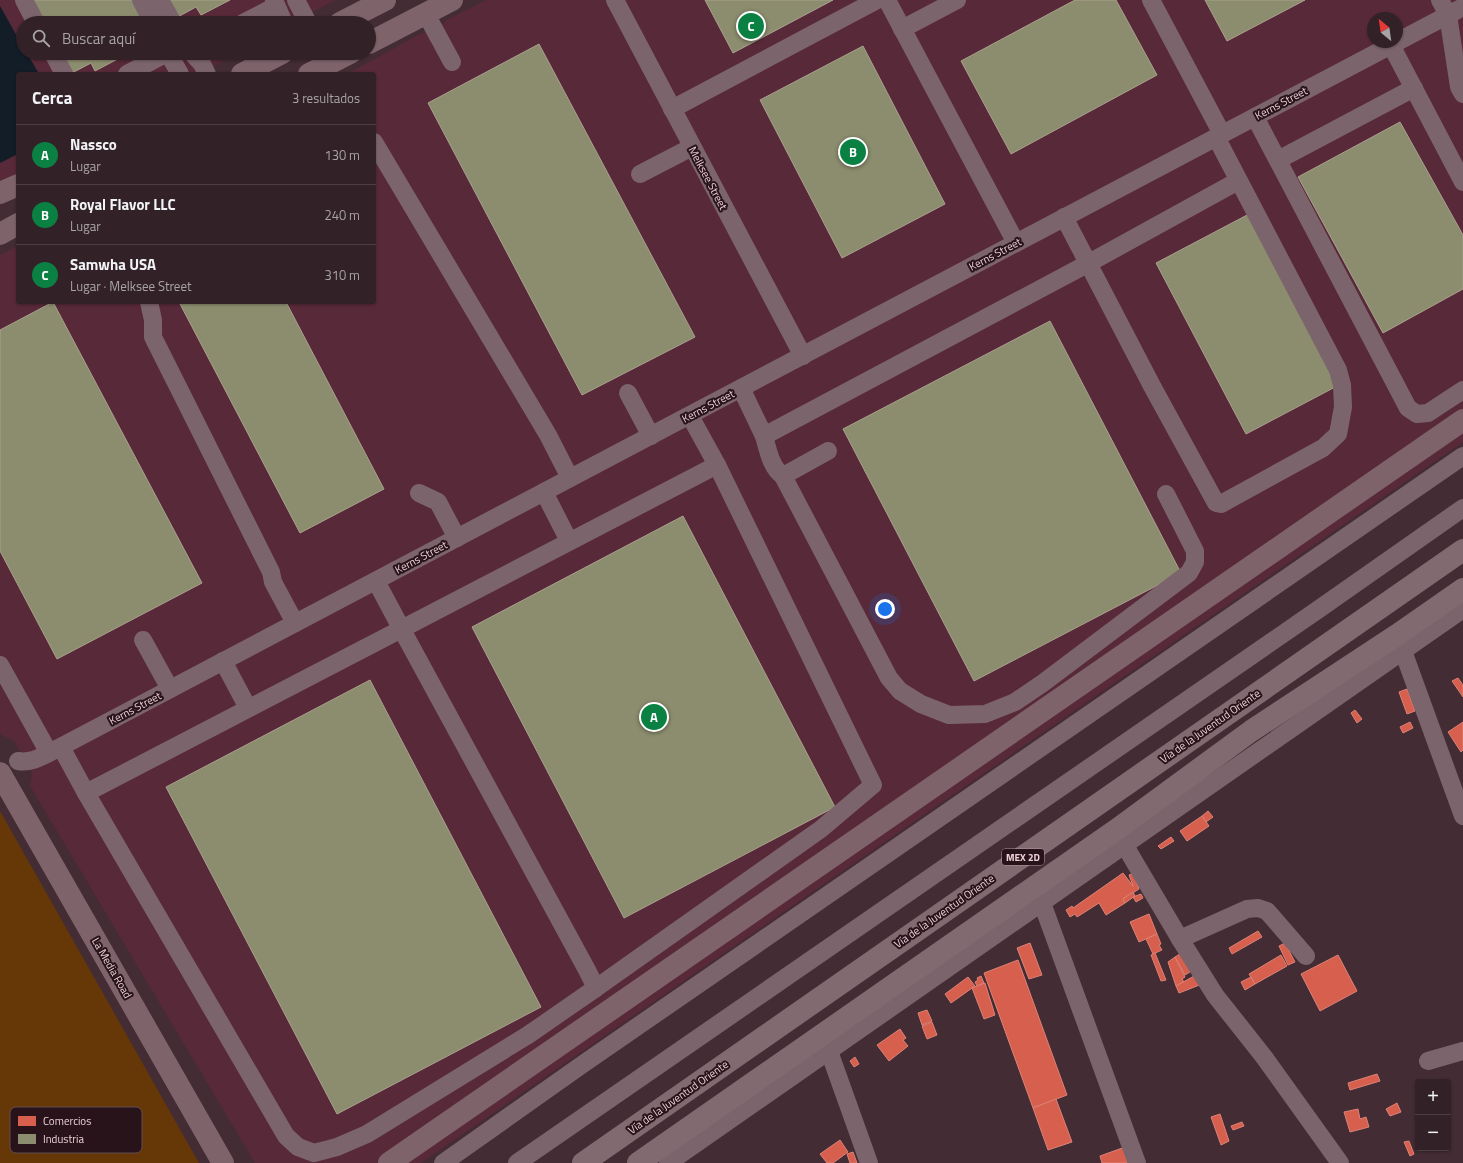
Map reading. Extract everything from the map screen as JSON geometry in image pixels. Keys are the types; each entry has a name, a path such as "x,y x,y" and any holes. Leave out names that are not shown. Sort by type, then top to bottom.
{"highway":[{"name":"Vía de la Juventud Oriente","path":"583,1163 1463,550"},
{"name":"MEX 2D","path":"638,1163 662,1159 1121,837 1251,731 1354,664 1400,643 1463,589"},
{"path":"1336,638 1304,667 1302,673 1304,676 1311,680 1337,669 1354,664"},
{"path":"1235,709 1246,707 1282,684 1290,688 1292,694 1289,699 1251,731"}],"main road":[{"path":"354,16 385,0"},
{"path":"376,39 452,0"},
{"path":"246,72 269,60"},
{"path":"322,71 339,60"},
{"path":"0,193 16,186"},
{"path":"0,234 16,225"},
{"path":"389,1163 1463,420"},
{"path":"411,1163 1463,436"},
{"name":"La Media Road","path":"9,767 224,1163"}],"street":[{"path":"24,0 32,16"},
{"path":"141,0 149,16"},
{"path":"160,0 169,16"},
{"path":"296,0 304,16"},
{"name":"Melksee Street","path":"615,0 802,356"},
{"path":"672,109 877,0"},
{"path":"887,0 1016,243"},
{"path":"902,30 957,0"},
{"path":"1064,218 1089,263 1152,386 1216,503 1221,504 1323,448 1338,434 1343,407 1342,385 1338,370 1238,181 1219,136 1151,0"},
{"path":"255,16 275,3 281,16"},
{"path":"1450,7 1459,63 1459,87 1463,94"},
{"name":"Kerns Street","path":"1403,38 1450,7"},
{"path":"426,14 452,62"},
{"name":"Kerns Street","path":"9,767 37,759 55,750 1385,48"},
{"path":"1397,48 1414,88 1463,182"},
{"path":"57,60 63,72"},
{"path":"131,72 154,60"},
{"path":"172,60 179,72"},
{"path":"198,60 206,72"},
{"path":"1278,160 1414,88"},
{"path":"1255,116 1408,408 1417,414 1428,413 1463,390"},
{"path":"376,145 548,435 570,478"},
{"path":"640,174 692,146"},
{"path":"764,436 1089,263 1238,181"},
{"path":"149,304 153,320 153,337 267,565 273,582 295,623"},
{"path":"741,388 764,436 778,473 783,476 888,678 900,692 921,704 949,715 985,714 1015,702 1189,573 1195,562 1195,551 1166,494"},
{"path":"628,393 650,436"},
{"path":"0,664 55,750 86,793 286,1136 298,1147 314,1153 337,1147 367,1134 528,1035 822,829 873,785 717,465 690,416"},
{"path":"783,476 828,451"},
{"path":"443,1163 1463,456"},
{"path":"86,793 717,465"},
{"path":"544,492 569,541"},
{"path":"419,493 438,502 457,538"},
{"path":"517,1163 1463,508"},
{"path":"376,581 596,988"},
{"path":"1340,1163 1264,1057 1216,994 1180,939 1121,837 1400,643 1463,609"},
{"path":"143,640 170,689"},
{"path":"1400,643 1463,816"},
{"path":"223,661 248,708"},
{"path":"1039,894 1137,1163"},
{"path":"1180,939 1247,909 1258,908 1267,911 1306,956"},
{"path":"826,1043 869,1163"},
{"path":"1428,1061 1463,1051"}],"shaded area":[{"path":"0,0 335,0 305,16 16,16 16,60 225,60 204,72 16,72 16,174 0,183"},
{"path":"486,0 1463,0 1463,442 421,1163 255,1163 30,786 32,773 14,741 2,735 0,732 0,255 16,247 16,304 376,304 376,72 351,72 373,60 376,60 376,58 422,33 427,32"},
{"path":"0,811 199,1163 0,1163"}],"water":[{"path":"0,6 16,35 16,60 31,60 38,72 16,72 16,155 0,163"}],"building: Comercios":[{"path":"1458,678 1463,685 1463,697 1452,681"},
{"path":"1407,689 1415,711 1407,714 1399,692"},
{"path":"1355,710 1362,719 1357,723 1351,713"},
{"path":"1410,722 1413,728 1403,733 1400,727"},
{"path":"1463,722 1463,750 1461,752 1448,732"},
{"path":"1208,811 1213,817 1206,822 1202,816"},
{"path":"1202,816 1209,826 1187,841 1180,831"},
{"path":"1171,837 1174,841 1161,849 1158,846"},
{"path":"1123,873 1133,886 1129,875 1134,873 1139,889 1123,899 1125,903 1106,915 1099,903 1077,917 1075,914 1070,917 1066,910 1072,906 1073,908"},
{"path":"1133,892 1135,896 1125,903 1123,899"},
{"path":"1141,894 1143,898 1136,902 1133,897"},
{"path":"1149,914 1157,934 1139,942 1130,922"},
{"path":"1258,931 1262,937 1232,954 1229,948"},
{"path":"1157,934 1161,944 1159,945 1162,950 1153,954 1146,939"},
{"path":"1030,943 1042,975 1029,979 1017,948"},
{"path":"1285,943 1295,962 1288,965 1279,946"},
{"path":"1183,952 1193,970 1185,975 1175,957"},
{"path":"1155,953 1166,980 1161,981 1151,955"},
{"path":"1281,955 1287,966 1255,984 1249,974"},
{"path":"1338,955 1357,991 1320,1011 1301,974"},
{"path":"1175,957 1185,977 1182,979 1184,982 1176,986 1168,962"},
{"path":"1018,960 1067,1095 1033,1108 984,973"},
{"path":"1196,975 1202,984 1179,993 1176,986"},
{"path":"981,976 984,983 977,986 975,982 978,980 977,978"},
{"path":"968,977 975,986 951,1003 945,994"},
{"path":"1251,977 1255,984 1245,990 1241,982"},
{"path":"985,983 995,1015 984,1019 972,988"},
{"path":"927,1010 932,1021 922,1025 918,1013"},
{"path":"932,1022 937,1035 927,1039 922,1026"},
{"path":"900,1029 906,1038 903,1040 908,1046 889,1061 877,1045"},
{"path":"855,1057 859,1064 854,1067 850,1061"},
{"path":"1377,1074 1380,1081 1350,1090 1348,1083"},
{"path":"1056,1099 1072,1142 1048,1150 1033,1108"},
{"path":"1397,1103 1401,1112 1390,1116 1386,1109"},
{"path":"1358,1109 1360,1119 1366,1117 1369,1127 1350,1132 1344,1112"},
{"path":"1220,1114 1229,1141 1221,1145 1211,1117"},
{"path":"1242,1122 1244,1126 1233,1130 1231,1126"},
{"path":"840,1140 848,1152 833,1163 827,1163 820,1154"},
{"path":"1409,1141 1414,1154 1410,1156 1404,1142"},
{"path":"1125,1147 1130,1163 1102,1163 1100,1156"},
{"path":"853,1152 857,1163 850,1163 847,1154"}],"building: Industria":[{"path":"29,0 136,0 144,16 37,16"},
{"path":"164,0 230,0 201,15 196,7 180,16 172,16"},
{"path":"705,0 833,0 733,53"},
{"path":"1075,0 1116,0 1157,75 1011,154 961,61"},
{"path":"1205,0 1305,0 1227,41"},
{"path":"539,44 695,337 582,395 428,103"},
{"path":"863,46 945,204 842,258 760,100"},
{"path":"61,60 116,60 95,71 91,63 74,72 69,72"},
{"path":"1400,122 1463,235 1463,289 1383,333 1298,177"},
{"path":"1249,214 1339,385 1246,434 1156,263"},
{"path":"49,304 54,304 202,583 57,659 0,551 0,330"},
{"path":"180,304 287,304 384,489 300,533"},
{"path":"1050,321 1181,573 974,681 843,429"},
{"path":"683,516 835,807 624,918 472,627"},
{"path":"370,680 541,1007 337,1114 166,787"}],"place":[{"name":"Samwha USA","path":"751,26"},
{"name":"Royal Flavor LLC","path":"853,152"},
{"name":"Nassco","path":"654,717"}]}
